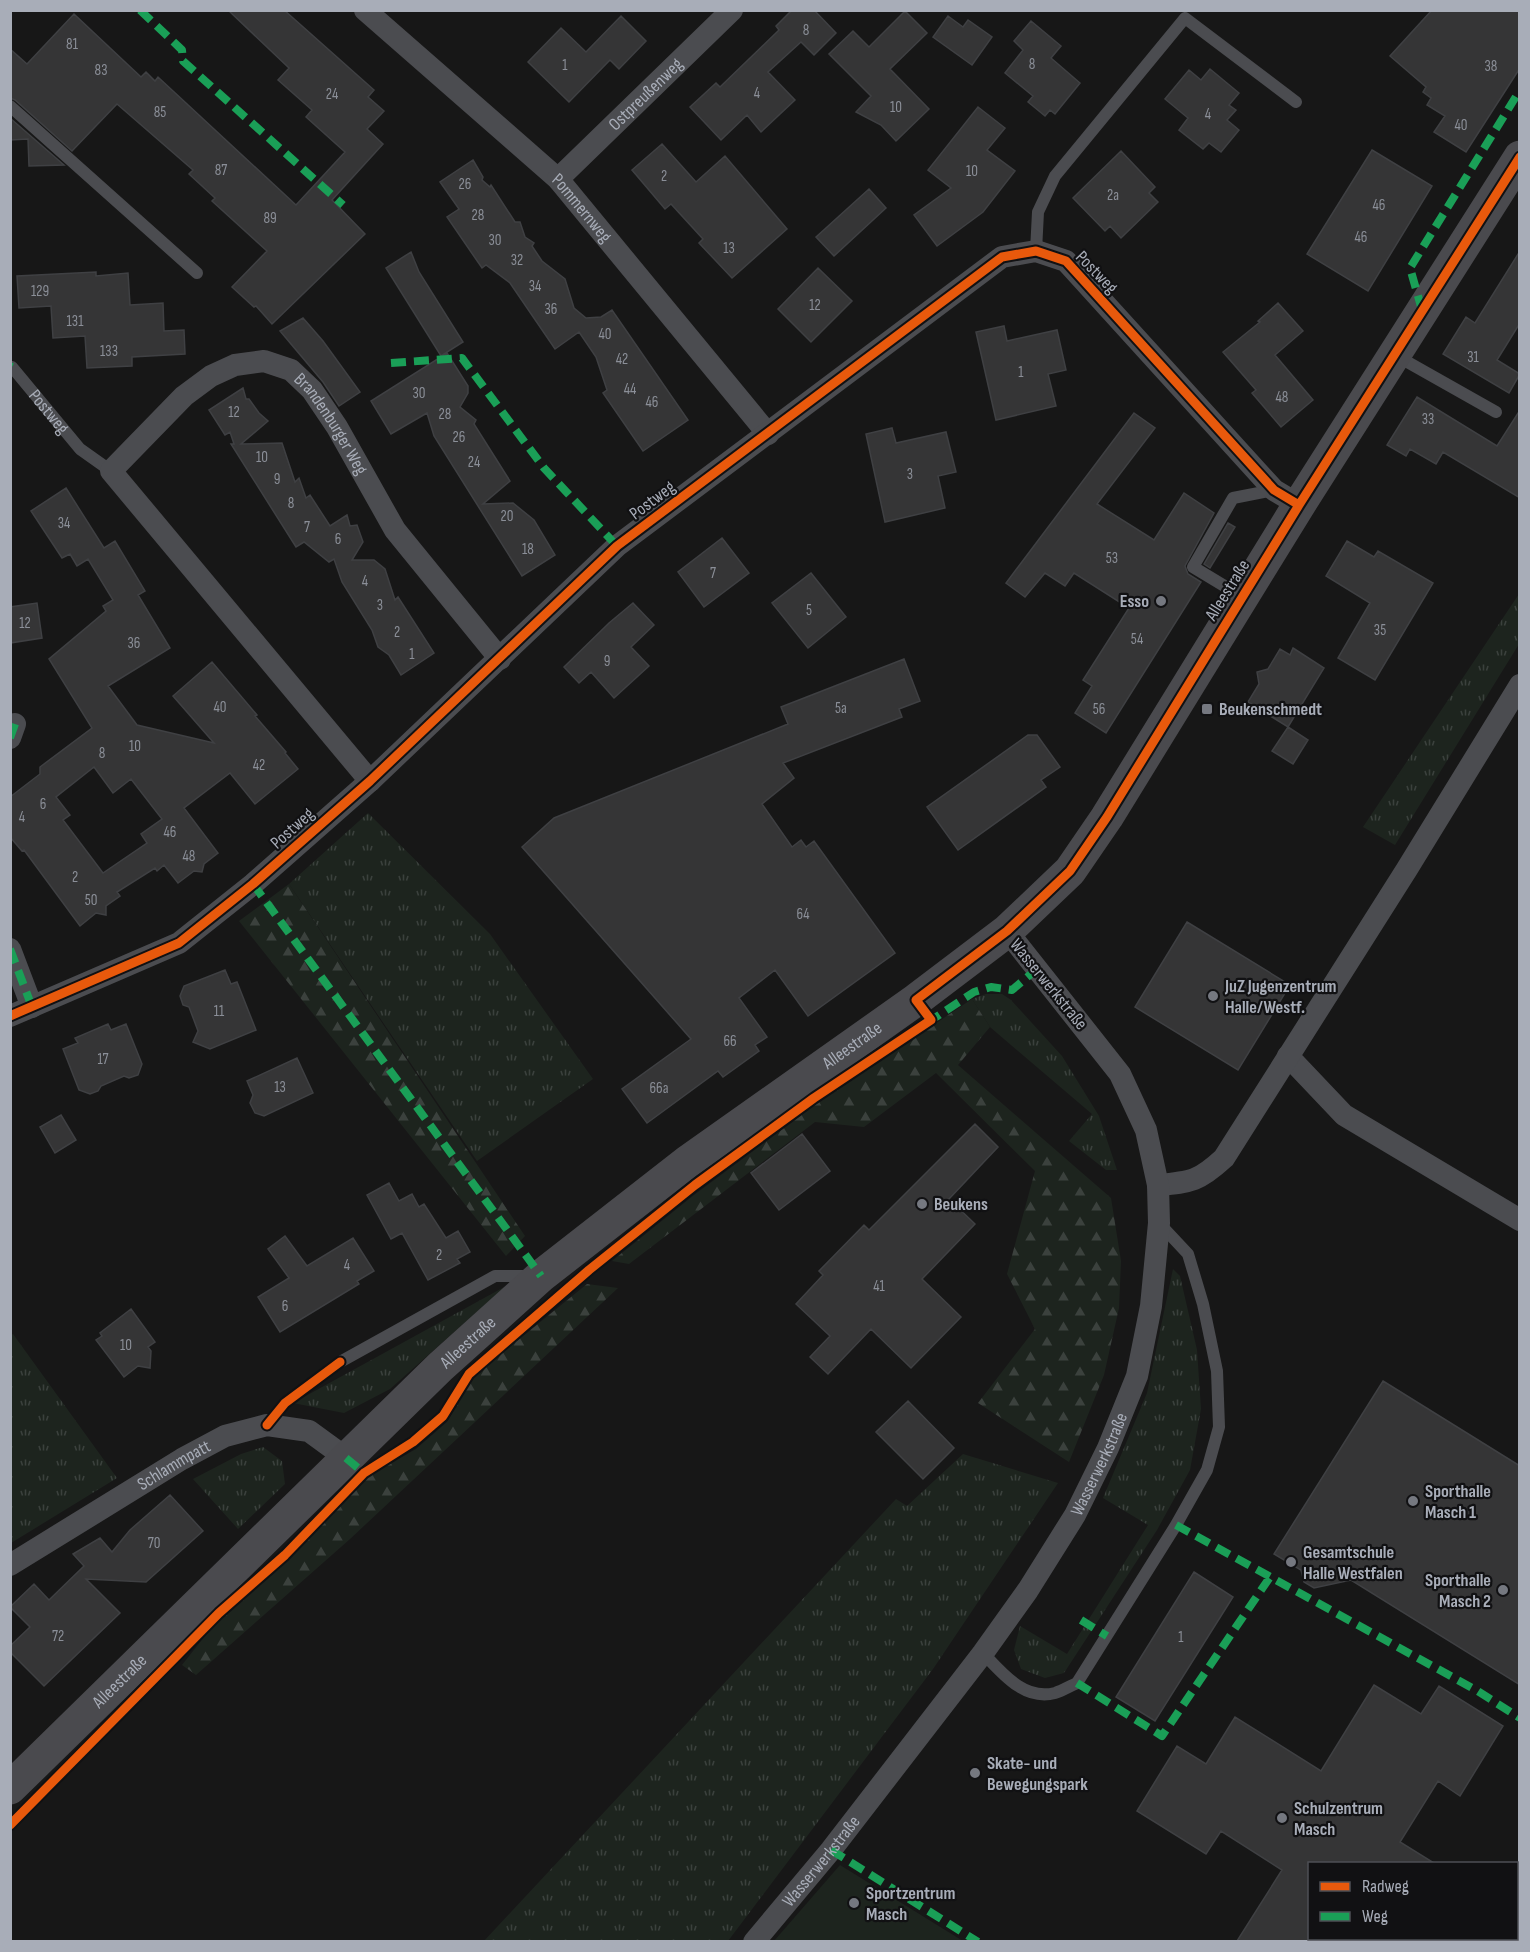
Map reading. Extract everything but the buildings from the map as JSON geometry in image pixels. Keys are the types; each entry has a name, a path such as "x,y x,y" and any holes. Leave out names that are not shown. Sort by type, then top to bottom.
{"street":[{"name":"Pommernweg","path":"365,10 558,179 768,434"},
{"name":"Ostpreußenweg","path":"558,179 732,10"},
{"name":"Alleestraße","path":"10,1788 440,1367 541,1276 687,1162 916,1000 1007,931 1070,872 1107,817 1242,597 1287,497 1394,355 1520,157"},
{"name":"Postweg","path":"10,1016 179,943 253,884 369,781 617,546 1002,256 1036,251 1066,261 1287,497"},
{"name":"Brandenburger Weg","path":"111,471 184,396 211,376 235,365 264,361 291,370 312,390 337,428 395,530 500,659"},
{"name":"Postweg","path":"111,471 369,781"},
{"path":"1158,1185 1187,1183 1206,1174 1224,1158 1518,690"},
{"name":"Wasserwerkstraße","path":"754,1941 831,1850 983,1653 1028,1590 1071,1521 1108,1448 1137,1376 1151,1306 1159,1223 1158,1185 1146,1130 1120,1074 1007,931"},
{"path":"10,949 32,1007"},
{"path":"1288,1056 1344,1115 1520,1220"},
{"name":"Schlammpatt","path":"10,1565 182,1459 225,1436 267,1425 309,1431 346,1458"}],"lane":[{"path":"1036,251 1038,212 1055,176 1185,18 1296,102"},
{"path":"10,106 197,273"},
{"path":"1394,355 1496,411"},
{"name":"Postweg","path":"12,367 80,449 111,471"},
{"path":"1242,597 1193,567 1233,498 1287,497"},
{"path":"983,1653 1008,1679 1032,1694 1055,1693 1077,1683 1176,1525 1207,1470 1219,1427 1217,1371 1203,1304 1188,1254 1159,1223"},
{"path":"340,1362 495,1276 541,1276"}],"green space":[{"path":"1519,594 1519,644 1395,845 1363,827"},
{"path":"368,813 490,934 593,1079 477,1161 289,884"},
{"path":"289,884 525,1236 506,1256 239,921"},
{"path":"986,994 1002,994 1011,1000 1062,1056 1099,1116 1117,1170 1106,1170 1069,1141 1092,1114 990,1027 972,999"},
{"path":"972,999 990,1027 958,1065 1111,1198 1121,1261 1119,1308 1104,1375 1069,1462 978,1403 1035,1329 1007,1274 1035,1171 936,1073 864,1127 815,1122 629,1264 612,1261 694,1195 818,1103"},
{"path":"1173,1269 1180,1276 1197,1350 1201,1409 1190,1470 1157,1530 1064,1673 1045,1678 1021,1669 1014,1650 1020,1626 1067,1654 1148,1525 1103,1498 1147,1393"},
{"path":"587,1284 618,1288 350,1539 196,1675 182,1665 220,1617 292,1556 367,1477 416,1449 447,1422 475,1375"},
{"path":"506,1286 390,1389 344,1413 293,1403"},
{"path":"13,1334 117,1478 11,1543 10,1336"},
{"path":"263,1447 282,1461 285,1484 238,1529 193,1479 241,1454"},
{"path":"963,1454 1058,1483 933,1669 728,1941 484,1941 896,1499 907,1506"},
{"name":"Sportzentrum Masch","path":"840,1865 963,1941 774,1941"}],"marked path":[{"path":"140,10 182,50 183,61 343,205"},
{"path":"1422,310 1410,268 1520,90"},
{"path":"391,363 462,358 544,468 617,546"},
{"path":"10,738 15,724"},
{"path":"253,884 541,1276"},
{"path":"10,949 32,1007"},
{"path":"927,1023 974,992 991,987 1012,990 1038,968"},
{"path":"346,1458 364,1473"},
{"path":"1176,1525 1476,1690 1520,1718"},
{"path":"1077,1683 1162,1736 1270,1577"},
{"path":"1081,1620 1107,1636"},
{"path":"831,1850 978,1942"}],"cycle path":[{"path":"10,1825 219,1613 285,1555 364,1473 413,1442 443,1416 469,1374 589,1270 695,1185 814,1098 931,1020 916,1000 1007,931 1070,871 1107,817 1299,505 1520,157"},
{"path":"10,1016 179,943 253,884 370,781 617,546 1002,257 1036,251 1066,261 1274,490 1299,505"},
{"path":"267,1425 285,1403 340,1362"}],"place":[{"name":"Esso","path":"1161,601"},
{"name":"Beukenschmedt","path":"1207,709"},
{"name":"JuZ Jugenzentrum Halle/Westf.","path":"1213,996"},
{"name":"Beukens","path":"922,1204"},
{"name":"Sporthalle Masch 1","path":"1413,1501"},
{"name":"Gesamtschule Halle Westfalen","path":"1291,1562"},
{"name":"Sporthalle Masch 2","path":"1503,1590"},
{"name":"Skate- und Bewegungspark","path":"975,1773"},
{"name":"Schulzentrum Masch","path":"1282,1818"},
{"name":"Sportzentrum Masch","path":"854,1903"}]}
